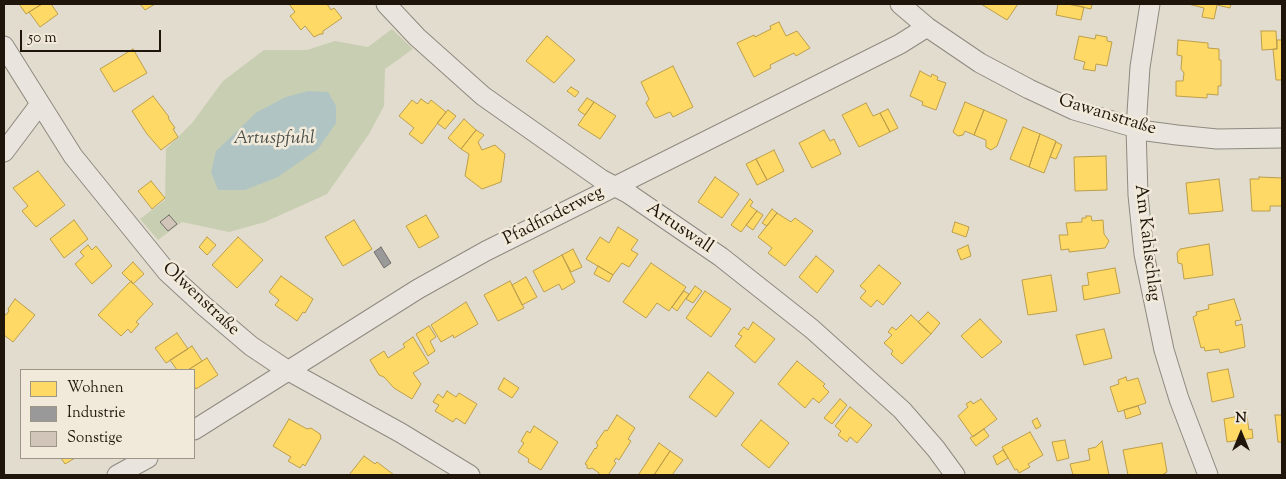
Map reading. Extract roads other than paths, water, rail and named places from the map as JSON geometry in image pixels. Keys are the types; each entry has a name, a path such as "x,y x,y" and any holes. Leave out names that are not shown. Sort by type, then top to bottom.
{"street":[{"name":"Artuswall","path":"386,4 417,37 483,96 721,257 812,329 902,410 936,449 955,475"},
{"name":"Gawanstraße","path":"900,4 927,27 980,63 1074,110 1136,128 1177,135 1217,139 1282,138"},
{"name":"Am Kahlschlag","path":"1150,4 1140,67 1136,128 1138,195 1142,234 1164,350 1179,399 1208,475"},
{"name":"Pfadfinderweg","path":"195,429 424,285 486,251 900,44 927,27"},
{"name":"Olwenstraße","path":"4,46 73,156 168,272 204,306 251,346 287,370 401,433 470,475"},
{"path":"4,152 40,104"},
{"path":"117,475 146,459"}],"water":[{"name":"Artuspfuhl","path":"308,91 328,92 336,106 336,123 318,149 278,177 245,190 218,190 211,172 216,151 257,112 286,97"}]}
